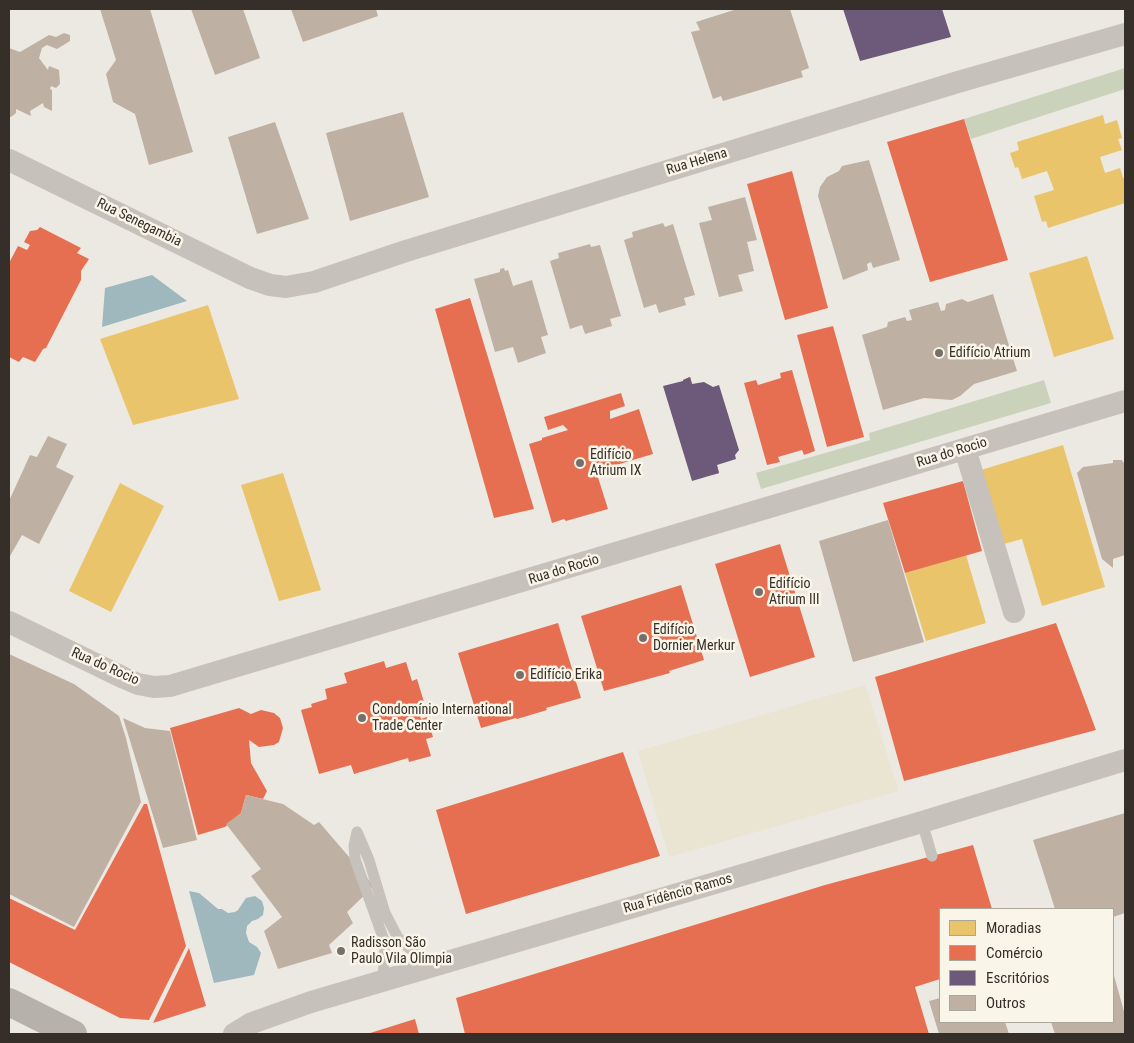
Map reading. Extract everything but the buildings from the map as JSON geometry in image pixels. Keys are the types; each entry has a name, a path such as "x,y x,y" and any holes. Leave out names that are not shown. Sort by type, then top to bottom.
{"street":[{"name":"Rua Helena","path":"270,285 286,287 314,282 415,248 949,85 1125,34"},
{"name":"Rua Senegambia","path":"9,160 250,278 270,285"},
{"name":"Rua do Rocio","path":"9,622 124,678 146,685 170,686 1125,401"},
{"path":"965,449 1014,612"},
{"name":"Rua Fidêncio Ramos","path":"234,1034 252,1022 311,1002 922,822 1125,760"},
{"path":"9,1002 73,1034"}],"lane":[{"path":"922,822 932,856"},
{"path":"383,981 385,943 355,859 354,846 357,832 369,860 385,912 398,938 432,967"}],"green space":[{"path":"1125,68 1125,89 971,139 964,119"},
{"path":"1044,380 1051,403 761,489 756,473 870,440 869,433"}],"shaded area":[{"path":"865,685 899,791 669,857 638,751"}],"water":[{"path":"152,275 187,301 102,327 105,288"},
{"path":"189,891 199,893 218,909 228,913 238,910 246,898 255,896 262,901 263,915 247,926 246,933 249,942 257,947 261,953 254,975 214,983"}],"place":[{"name":"Edifício Atrium","path":"939,353"},
{"name":"Edifício Atrium IX","path":"580,463"},
{"name":"Edifício Atrium III","path":"759,592"},
{"name":"Edifício Dornier Merkur","path":"643,638"},
{"name":"Edifício Erika","path":"520,675"},
{"name":"Condomínio International Trade Center","path":"362,718"},
{"name":"Radisson São Paulo Vila Olimpia","path":"341,951"}]}
